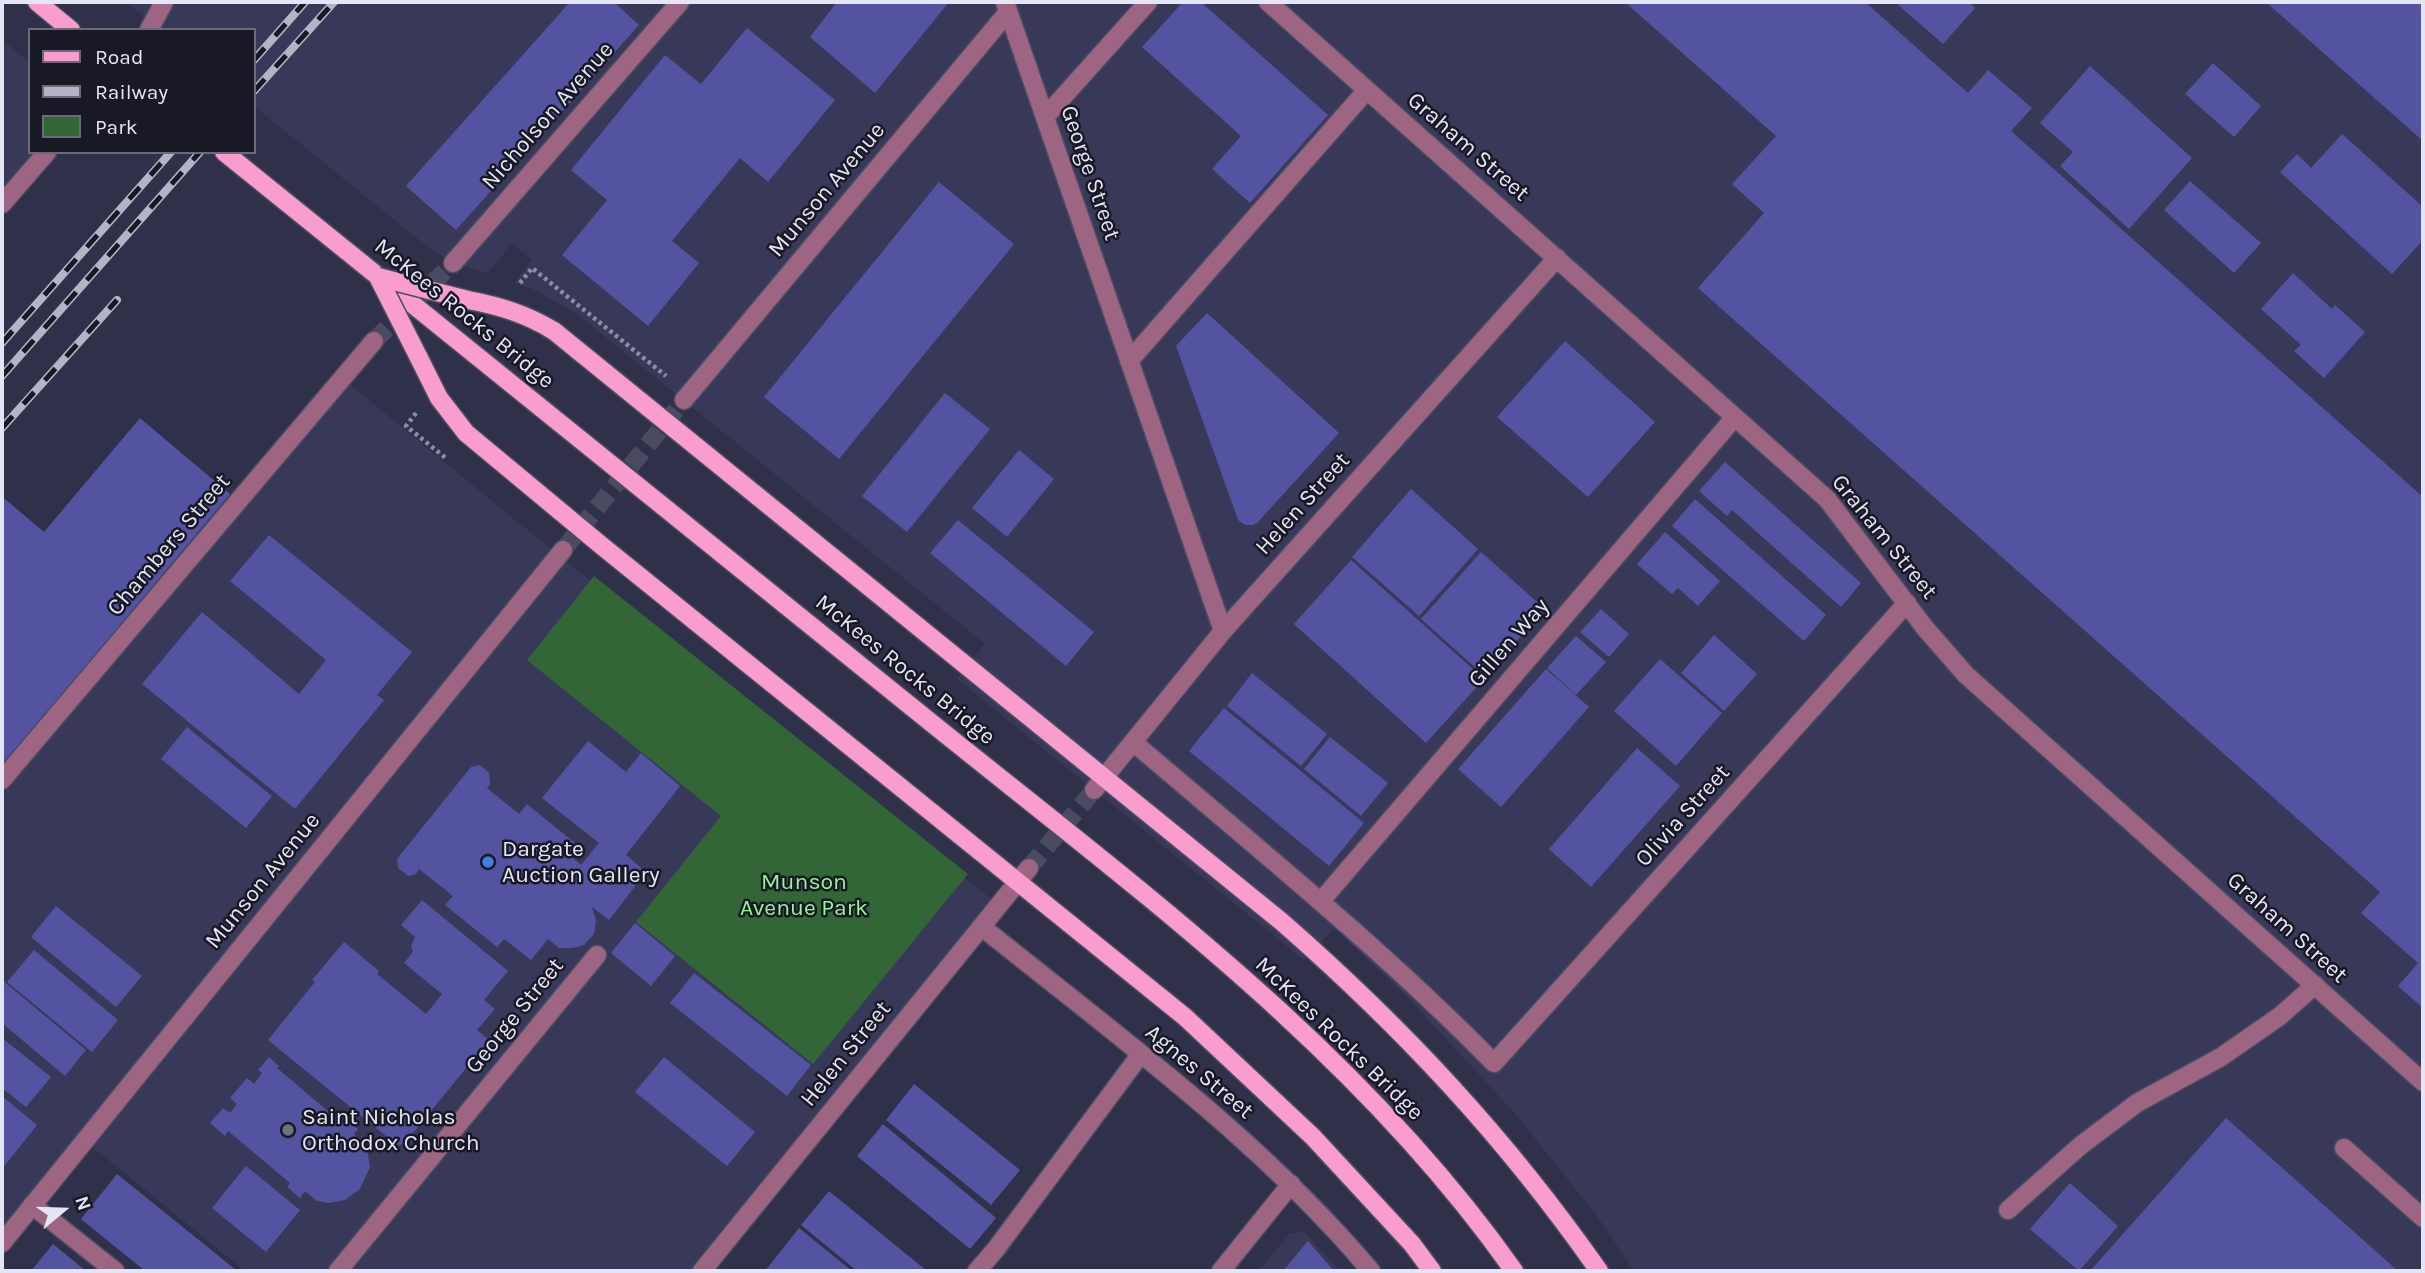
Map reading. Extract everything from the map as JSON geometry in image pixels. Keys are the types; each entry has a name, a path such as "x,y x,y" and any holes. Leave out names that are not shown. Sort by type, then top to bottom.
{"main road":[{"path":"37,2 69,28"},
{"name":"McKees Rocks Bridge","path":"225,154 1019,794 1269,1000 1392,1121 1494,1243 1514,1271"},
{"path":"378,277 508,308 554,331 1099,784 1282,922 1347,979 1452,1086 1501,1141 1557,1211 1599,1271"},
{"path":"378,277 439,398 466,433 602,546 1024,875 1185,1017 1313,1138 1412,1244 1432,1271"}],"street":[{"path":"151,27 164,2"},
{"name":"Nicholson Avenue","path":"453,263 680,2"},
{"path":"1045,117 1147,2"},
{"name":"Graham Street","path":"1268,2 1827,499 1925,628 1966,675 2423,1082"},
{"name":"George Street","path":"1007,7 1223,631"},
{"name":"Munson Avenue","path":"686,397 1007,7"},
{"path":"1129,361 1367,90"},
{"path":"2,204 45,154"},
{"name":"Helen Street","path":"1099,784 1223,631 1557,258"},
{"name":"Chambers Street","path":"2,780 374,341"},
{"name":"Gillen Way","path":"1321,901 1735,417"},
{"name":"Munson Avenue","path":"2,1243 564,550"},
{"name":"Olivia Street","path":"1321,901 1408,978 1494,1063 1907,603"},
{"path":"1133,742 1321,901"},
{"name":"Helen Street","path":"702,1271 1024,875"},
{"name":"Agnes Street","path":"982,927 1208,1109 1291,1184 1336,1229 1371,1271"},
{"name":"George Street","path":"338,1271 597,955"},
{"path":"2008,1210 2080,1146 2137,1103 2221,1056 2280,1016 2315,985"},
{"path":"977,1271 1140,1055"},
{"path":"2344,1149 2423,1218"},
{"path":"1221,1271 1291,1184"},
{"path":"33,1205 115,1271"}],"path":[{"path":"516,287 532,268 686,397"},
{"path":"412,430 406,426 419,409"}],"shaded area":[{"path":"126,2 2423,2 2423,1271 1634,1271 1597,1216 1513,1111 1404,994 1334,928 1304,960 957,679 985,644 577,314 533,289 514,283 532,260 512,244 487,273 453,263 429,248 256,108 256,28 158,28"},
{"path":"2,40 28,61 28,154 45,154 2,204"},
{"path":"342,378 558,555 999,905 702,1271 245,1271 85,1141 2,1243 2,780"},
{"path":"1304,1232 1340,1271 1258,1271 1290,1233"}],"green space":[{"name":"Munson Avenue Park","path":"594,576 968,874 813,1064 636,922 721,816 527,660"}],"building":[{"path":"570,2 614,2 639,25 456,230 406,186"},
{"path":"837,2 949,2 875,93 810,37"},
{"path":"1183,2 1201,2 1328,115 1250,203 1212,169 1241,136 1142,47"},
{"path":"1625,2 1865,2 1968,93 1988,70 2032,108 2011,131 2423,497 2423,1008 2398,986 2418,963 2361,913 2380,892 1698,288 1764,213 1732,184 1776,136"},
{"path":"1895,2 1969,2 1975,8 1943,44"},
{"path":"2266,2 2423,2 2423,141"},
{"path":"747,28 835,100 768,182 740,158 672,241 699,263 648,326 562,255 607,200 571,170 665,55 701,84"},
{"path":"2213,63 2261,106 2234,137 2185,94"},
{"path":"2090,66 2192,158 2129,229 2060,166 2073,152 2040,123"},
{"path":"2342,134 2423,207 2423,240 2392,274 2280,172 2297,154 2311,168"},
{"path":"2190,181 2261,243 2234,273 2164,210"},
{"path":"939,182 1014,244 839,459 764,397"},
{"path":"2293,273 2332,309 2335,305 2365,332 2324,378 2294,351 2301,345 2261,309"},
{"path":"1207,313 1339,433 1257,523 1252,525 1245,525 1238,520 1176,346"},
{"path":"1565,341 1655,422 1588,497 1497,417"},
{"path":"945,393 990,429 907,532 862,496"},
{"path":"140,418 230,494 5,762 2,759 2,503 5,499 44,532"},
{"path":"1019,450 1054,479 1007,537 972,508"},
{"path":"1725,462 1861,583 1841,607 1732,510 1727,516 1699,491"},
{"path":"1411,489 1478,549 1419,616 1352,557"},
{"path":"1695,499 1826,615 1804,641 1672,526"},
{"path":"958,520 1094,632 1066,666 930,553"},
{"path":"1665,532 1720,581 1698,606 1678,588 1672,594 1637,564"},
{"path":"269,535 412,652 377,695 384,700 295,809 142,684 202,612 299,694 326,660 230,581"},
{"path":"1481,552 1545,609 1485,676 1421,619"},
{"path":"1351,560 1484,679 1426,743 1294,624"},
{"path":"1601,609 1629,634 1609,657 1580,632"},
{"path":"1714,635 1757,674 1724,711 1681,673"},
{"path":"1576,636 1606,662 1576,695 1547,668"},
{"path":"1660,659 1722,713 1676,766 1614,711"},
{"path":"1546,669 1589,707 1501,807 1458,769"},
{"path":"1252,673 1327,734 1301,766 1227,706"},
{"path":"1224,708 1364,823 1329,866 1189,751"},
{"path":"187,727 272,796 246,828 161,759"},
{"path":"1330,737 1388,783 1361,816 1304,769"},
{"name":"Dargate Auction Gallery","path":"588,741 626,772 641,753 680,786 626,855 646,872 609,920 592,907 596,920 594,934 584,945 559,948 548,939 531,960 504,939 497,947 445,905 453,896 419,869 416,874 408,876 398,868 397,859 471,767 480,765 489,773 490,784 487,788 519,814 527,804 576,844 568,854 581,865 599,843 542,798"},
{"path":"1637,748 1680,786 1591,887 1549,849"},
{"path":"422,900 508,971 484,1000 495,1009 477,1030 489,1040 404,1144 397,1145 268,1040 344,942 379,971 377,974 426,1014 442,994 404,963 413,952 411,946 415,937 401,925"},
{"path":"56,906 142,976 116,1007 31,937"},
{"path":"635,923 675,956 651,986 611,953"},
{"path":"34,950 118,1020 92,1052 7,982"},
{"path":"694,973 811,1065 787,1096 670,1003"},
{"path":"2,980 86,1050 65,1076 2,1023"},
{"path":"2,1038 51,1077 26,1107 2,1088"},
{"name":"Saint Nicholas Orthodox Church","path":"269,1057 279,1066 277,1068 343,1124 346,1120 358,1129 354,1134 367,1149 370,1167 360,1189 345,1200 329,1203 317,1201 305,1191 300,1198 287,1187 290,1183 228,1131 225,1136 210,1123 223,1108 230,1113 237,1104 230,1098 247,1078 254,1084 262,1073 258,1070"},
{"path":"664,1057 755,1132 727,1166 635,1092"},
{"path":"914,1084 1020,1170 991,1205 886,1120"},
{"path":"2,1096 37,1125 2,1169"},
{"path":"2226,1118 2398,1271 2090,1271"},
{"path":"883,1124 996,1218 970,1249 857,1156"},
{"path":"246,1166 300,1210 266,1252 212,1208"},
{"path":"117,1174 237,1271 145,1271 81,1219"},
{"path":"2070,1183 2118,1226 2079,1271 2030,1229"},
{"path":"829,1191 927,1271 857,1271 801,1225"},
{"path":"799,1228 852,1271 765,1271"},
{"path":"1308,1241 1334,1271 1283,1271"},
{"path":"53,1244 86,1271 31,1271"}],"tunnel":[{"path":"374,341 453,263"},
{"path":"563,550 684,400"},
{"path":"1029,868 1094,790"}],"railway":[{"path":"256,58 305,2"},
{"path":"256,89 334,2"},
{"path":"2,343 169,154"},
{"path":"2,376 198,154"},
{"path":"2,428 117,300"}],"place":[{"name":"Dargate Auction Gallery","path":"488,862"},
{"name":"Saint Nicholas Orthodox Church","path":"288,1130"}]}
